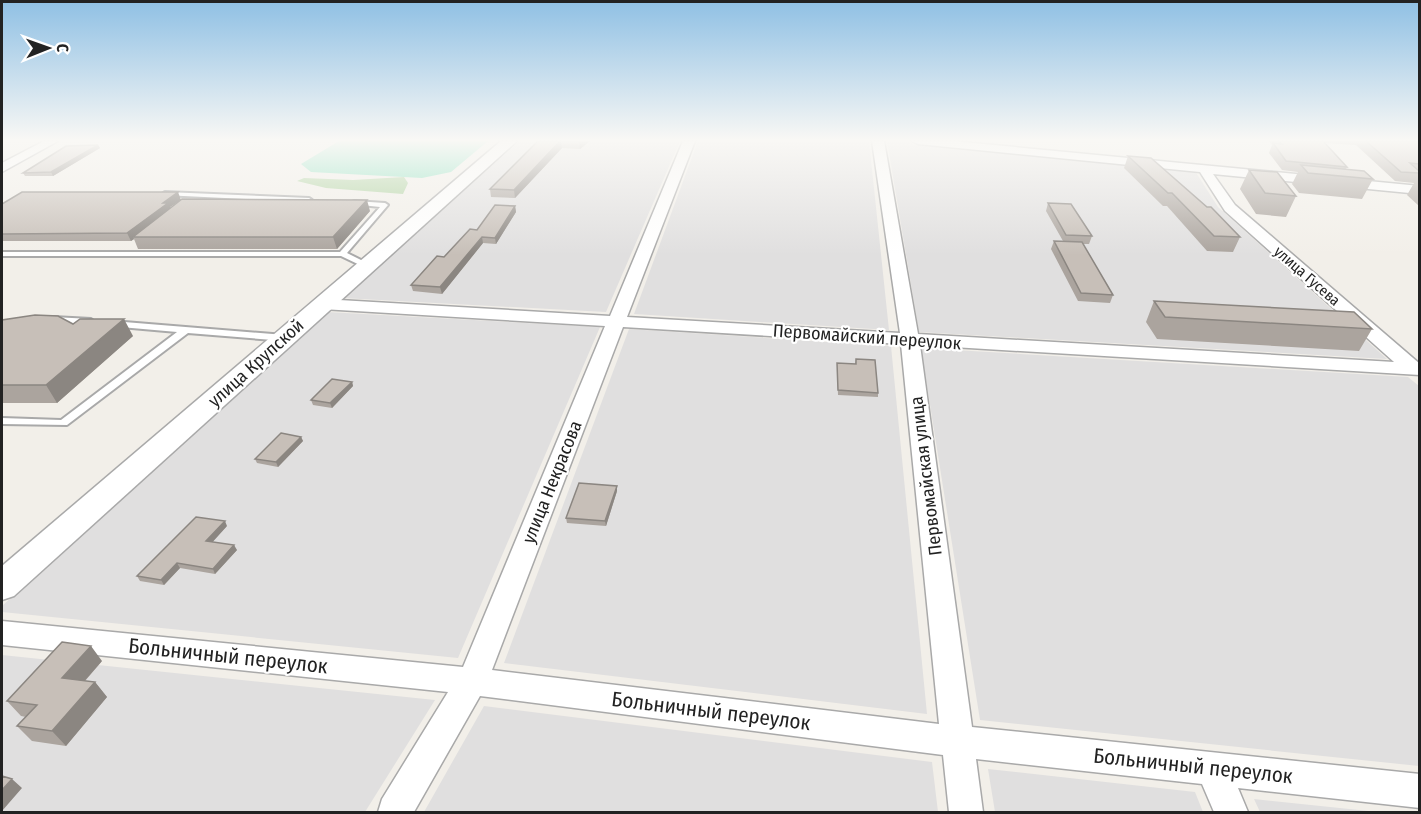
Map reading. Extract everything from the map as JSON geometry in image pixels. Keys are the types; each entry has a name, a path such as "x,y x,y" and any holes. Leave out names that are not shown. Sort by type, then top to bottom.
{"street":[{"name":"улица Крупской","path":"2,586 286,338 322,304 353,260 460,179"},
{"name":"улица Некрасова","path":"395,813 472,681 674,179"},
{"name":"Первомайская улица","path":"884,179 910,341 966,813"},
{"name":"улица Гусева","path":"1211,179 1230,208 1416,371"},
{"path":"1306,179 1419,190"},
{"name":"Первомайский переулок","path":"322,304 617,320 910,341 1416,371"},
{"name":"Больничный переулок","path":"2,633 472,681 956,741 1419,791"},
{"path":"1213,769 1232,813"}],"lane":[{"path":"153,194 201,194 316,201"},
{"path":"192,201 201,194"},
{"path":"2,254 353,260 384,205 350,203"},
{"path":"121,255 130,248"},
{"path":"46,319 286,338"},
{"path":"2,422 63,423 186,330"}],"shaded area":[{"path":"477,179 664,179 606,312 342,298"},
{"path":"684,179 873,179 889,330 634,314"},
{"path":"893,179 1200,179 1218,207 1387,359 919,332"},
{"path":"327,312 600,327 458,658 2,612 2,606"},
{"path":"629,329 891,346 927,714 504,663"},
{"path":"921,348 1408,377 1419,386 1419,766 980,720"},
{"path":"2,655 435,700 365,812 2,812"},
{"path":"484,706 932,762 938,812 424,812"},
{"path":"988,769 1195,792 1203,812 995,812"},
{"path":"1254,799 1378,812 1260,812"}],"green space":[{"path":"302,179 405,179 408,183 403,194 326,188 297,181"}],"building":[{"path":"500,179 524,179 514,190 490,189"},
{"path":"1153,179 1175,179 1207,207 1211,207 1240,237 1214,236 1172,193 1168,193"},
{"path":"1255,179 1283,179 1296,196 1265,193"},
{"path":"22,192 178,192 163,203 168,203 127,233 2,234 2,204"},
{"path":"182,199 367,200 333,237 133,237"},
{"path":"1048,203 1071,204 1092,236 1066,235"},
{"path":"495,205 515,206 495,238 482,237 440,287 411,285 437,256 444,257 470,229 477,230"},
{"path":"1054,241 1082,242 1113,295 1081,293"},
{"path":"1154,301 1354,312 1372,329 1165,317"},
{"path":"35,315 58,316 73,324 80,319 124,319 46,385 2,385 2,320"},
{"path":"856,359 875,360 878,393 838,390 837,363 856,364"},
{"path":"332,379 352,382 330,403 311,400"},
{"path":"281,433 301,437 276,462 255,459"},
{"path":"579,483 617,486 605,521 566,518"},
{"path":"196,517 225,521 206,541 234,545 213,569 177,563 161,580 137,576"},
{"path":"62,642 91,646 62,678 95,682 52,731 17,726 37,705 7,701"},
{"path":"2,776 12,779 2,790"}]}
